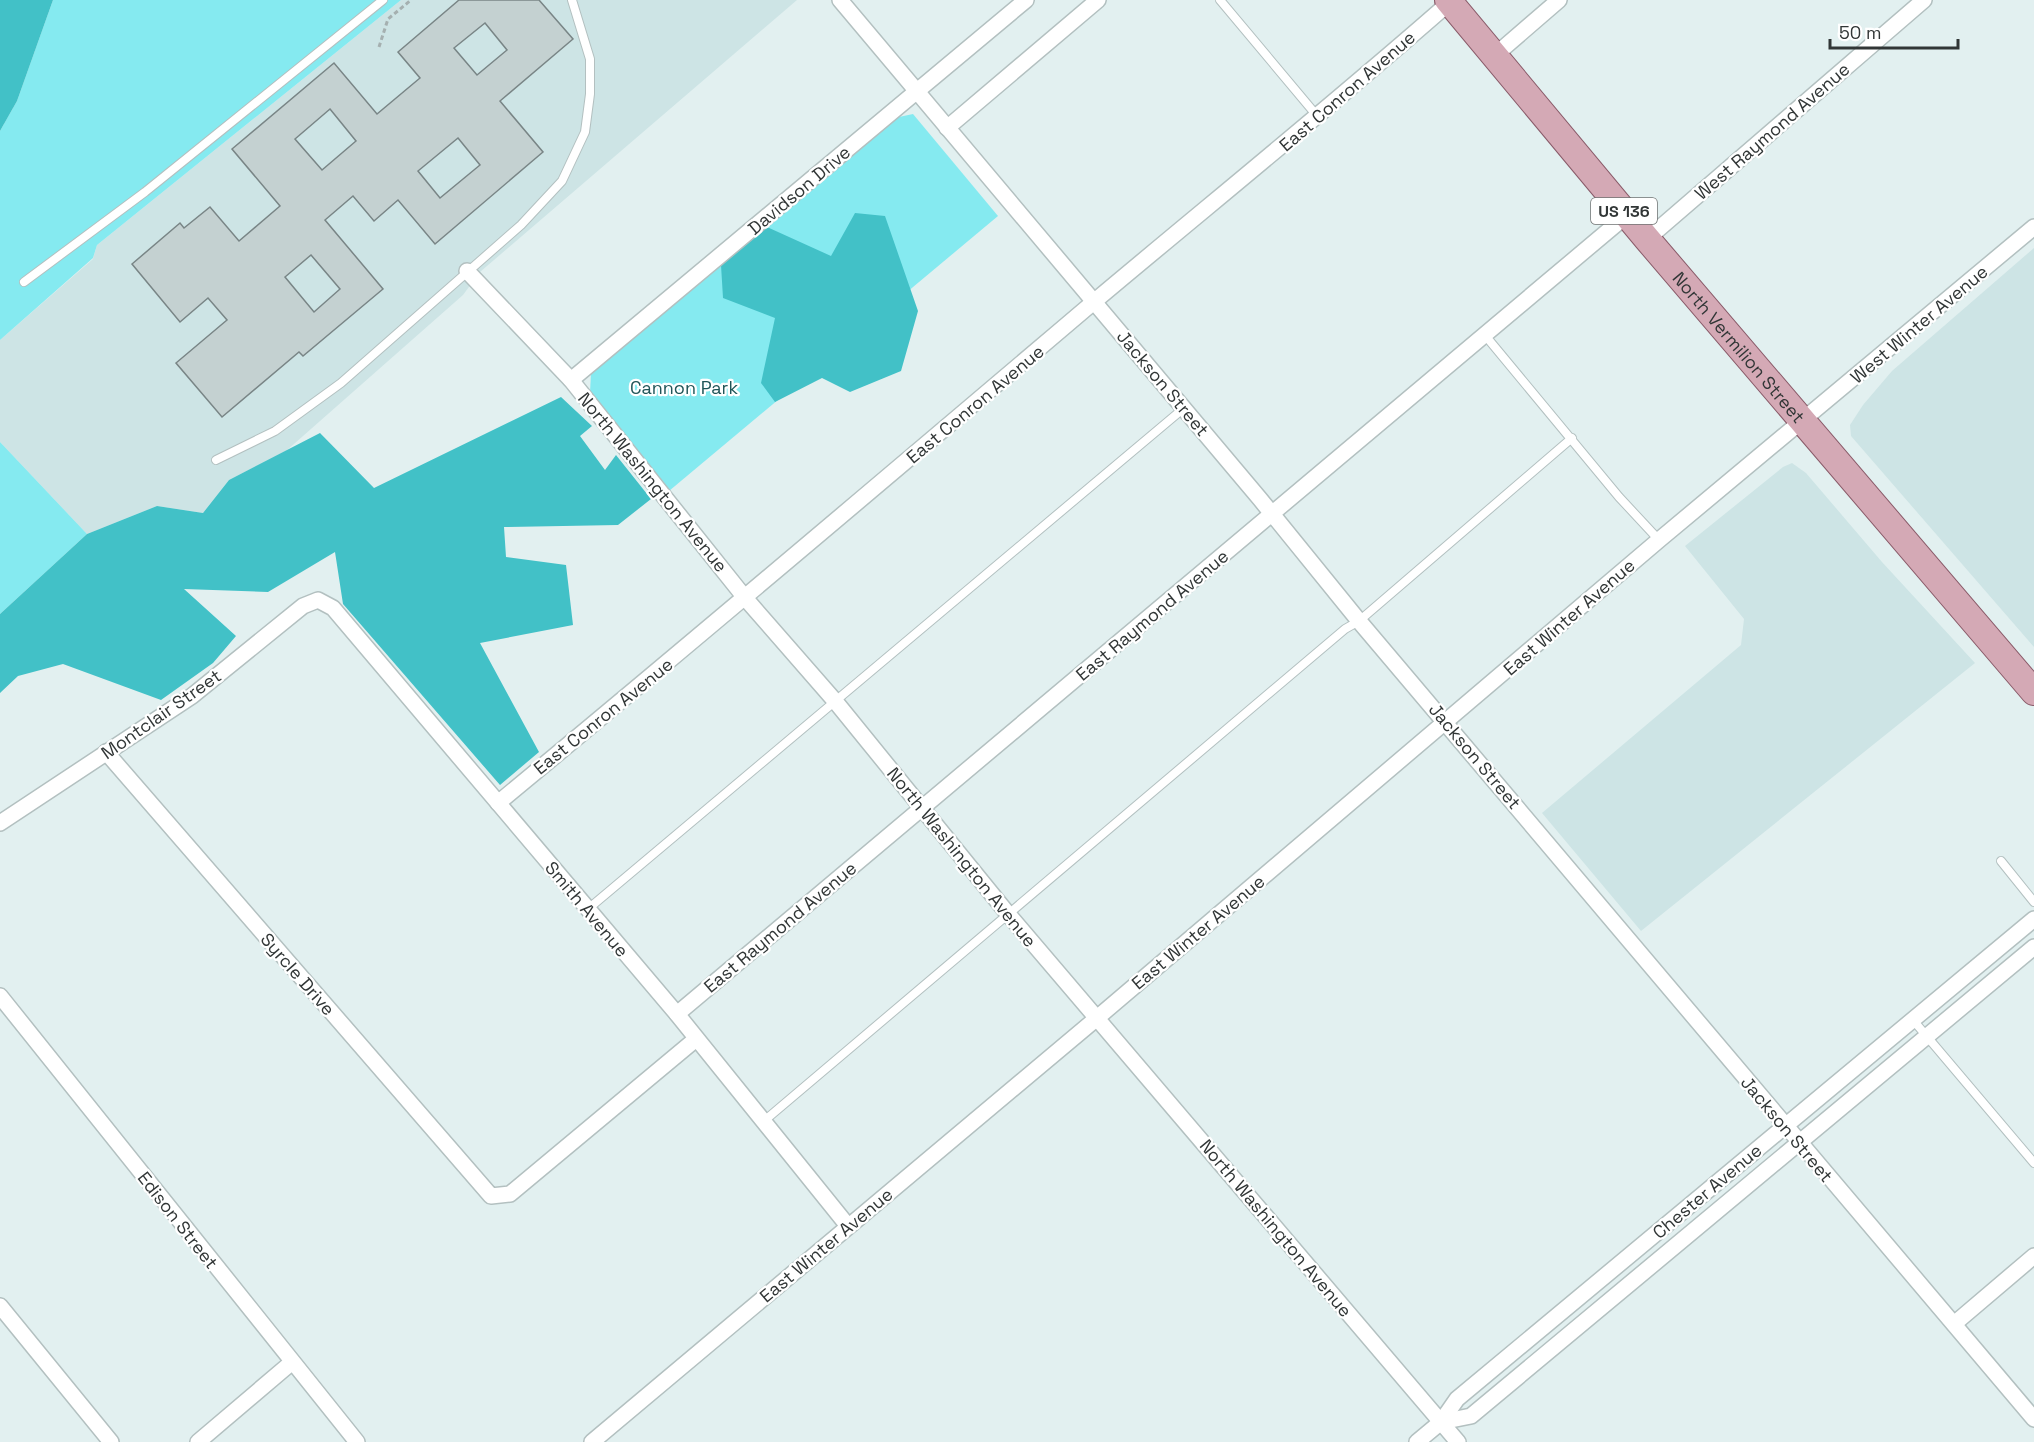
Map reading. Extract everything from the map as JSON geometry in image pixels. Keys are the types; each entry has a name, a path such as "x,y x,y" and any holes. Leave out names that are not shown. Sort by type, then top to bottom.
{"main road":[{"name":"North Vermilion Street","path":"1449,1 1493,57 2034,692"}],"street":[{"name":"Jackson Street","path":"840,0 1799,1144 2034,1419"},
{"name":"Davidson Drive","path":"571,380 1026,0"},
{"path":"947,128 1098,0"},
{"path":"1493,57 1559,0"},
{"name":"West Raymond Avenue","path":"1647,238 1924,0"},
{"name":"East Conron Avenue","path":"498,803 746,599 1095,302 1318,117 1449,1"},
{"name":"East Raymond Avenue","path":"676,1014 1627,215"},
{"name":"West Winter Avenue","path":"1803,421 2034,227"},
{"name":"North Washington Avenue","path":"467,271 571,380 746,599 835,701 1008,914 1458,1442"},
{"name":"East Winter Avenue","path":"592,1442 1097,1018 1659,540 1803,421"},
{"name":"Smith Avenue","path":"318,600 333,608 676,1014 848,1226"},
{"name":"Montclair Street","path":"0,823 192,696 303,606 318,600"},
{"name":"Syrcle Drive","path":"106,752 491,1196 510,1194 696,1039"},
{"name":"Chester Avenue","path":"1418,1442 1441,1422 1457,1399 2034,919"},
{"path":"2000,947 2014,963"},
{"name":"Chester Avenue","path":"1441,1422 1471,1416 2034,947"},
{"name":"Edison Street","path":"0,996 291,1363 357,1442"},
{"path":"1670,1222 1684,1239"},
{"path":"1954,1324 2034,1256"},
{"path":"0,1306 111,1442"},
{"path":"1560,1314 1574,1331"},
{"path":"198,1442 291,1363"}],"lane":[{"path":"24,282 181,163 382,0"},
{"path":"216,460 274,430 340,383 521,225 562,181 585,132 590,94 590,59 572,0"},
{"path":"1220,0 1318,117"},
{"path":"1484,334 1619,497 1659,540"},
{"path":"587,910 1184,408"},
{"path":"765,1121 1345,629 1359,621 1572,438"},
{"path":"2001,861 2034,902"},
{"path":"1913,1020 2034,1163"}],"path":[{"path":"379,47 388,19 411,0"}],"shaded area":[{"path":"0,0 53,0 17,101 0,131"},
{"path":"401,0 797,0 480,272 463,295 286,451 229,480 203,513 157,506 87,534 0,442 0,340 93,259 97,245"},
{"path":"855,213 885,216 918,311 901,371 850,392 822,378 775,402 761,383 775,318 723,298 721,265 767,227 831,256"},
{"path":"2034,248 2034,647 1851,436 1850,425 1863,405 1892,371"},
{"path":"561,397 592,426 580,436 605,470 616,455 651,499 618,525 504,527 506,557 566,565 573,625 480,643 539,752 500,785 343,604 335,552 268,592 184,589 236,636 213,663 161,700 63,664 18,676 0,693 0,614 87,534 157,506 203,513 229,480 320,433 374,488"},
{"path":"1792,463 1806,473 1882,562 1975,663 1641,931 1542,813 1741,645 1744,619 1685,546 1783,467"}],"green space":[{"path":"53,0 401,0 97,245 93,258 0,340 0,131 17,101"},
{"name":"Cannon Park","path":"913,114 998,216 669,491 590,393 591,373 899,117"},
{"path":"0,442 87,534 0,614"}],"building":[{"path":"459,0 539,0 573,39 500,101 543,152 435,244 398,200 374,221 353,196 325,220 383,289 303,356 299,352 222,417 176,363 227,320 208,298 180,322 132,264 180,223 184,228 210,207 239,241 280,206 232,149 334,63 377,114 420,78 398,52","holes":["485,23 507,50 477,75 454,48","330,109 356,141 322,170 295,139","458,138 480,165 440,198 418,171","311,255 340,289 314,312 285,277"]}]}
